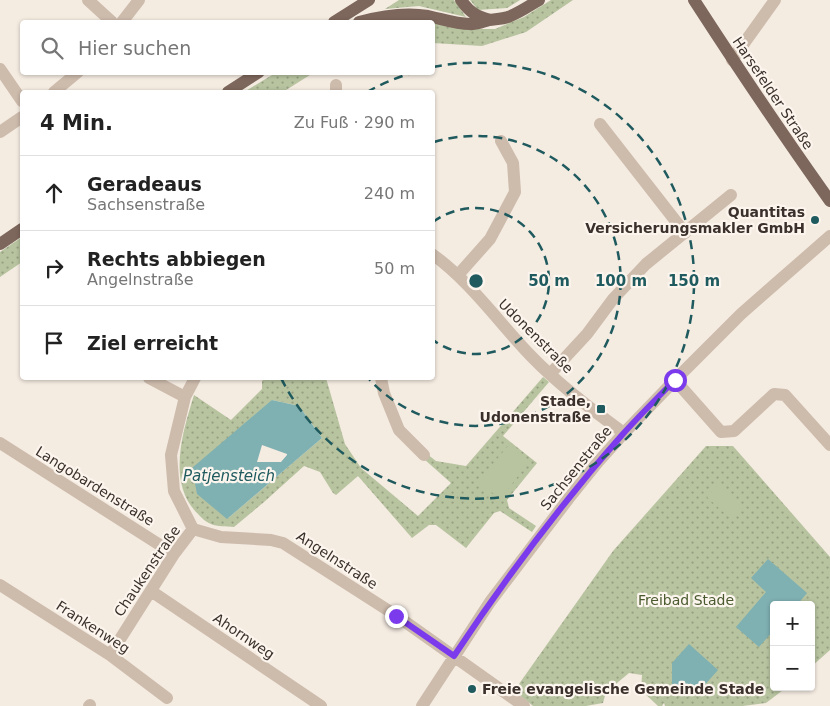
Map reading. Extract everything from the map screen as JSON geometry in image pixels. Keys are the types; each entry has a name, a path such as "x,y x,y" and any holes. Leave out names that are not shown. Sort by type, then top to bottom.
{"main road":[{"path":"337,20 369,0"},
{"path":"461,0 476,16 490,20"},
{"path":"366,20 408,14 425,15 454,22 479,24 509,16 539,0"},
{"name":"Harsefelder Straße","path":"694,0 732,60 830,201"},
{"path":"231,90 254,75"},
{"path":"0,244 20,230"}],"street":[{"path":"88,0 110,20"},
{"path":"123,20 138,0"},
{"path":"732,60 775,0"},
{"path":"0,69 20,98"},
{"path":"56,90 74,75"},
{"path":"0,132 20,118"},
{"path":"600,124 685,234"},
{"path":"458,275 490,238 515,192 513,163 501,141"},
{"path":"550,374 587,334 613,299 646,264 731,196"},
{"name":"Sachsenstraße","path":"422,706 490,602 569,498 624,433 741,314 830,236"},
{"name":"Udonenstraße","path":"435,256 458,275 532,357 550,374 624,433"},
{"path":"152,380 185,396"},
{"path":"193,529 174,492 171,455 185,396 194,380"},
{"path":"381,380 384,393 398,430 424,455"},
{"path":"675,380 721,432 734,431 774,394 785,395 830,445"},
{"name":"Langobardenstraße","path":"0,443 174,554"},
{"name":"Chaukenstraße","path":"110,655 174,554 193,529"},
{"name":"Angelnstraße","path":"193,529 221,537 271,540 283,543 359,591 524,706"},
{"name":"Frankenweg","path":"0,585 110,655 167,698"},
{"name":"Ahornweg","path":"151,591 321,706"}],"green space":[{"path":"399,0 454,0 466,17 419,6 385,9"},
{"path":"470,0 520,0 507,8 478,10"},
{"path":"551,0 573,0 526,32 482,46 435,43 435,23 470,29 495,29 524,17"},
{"path":"272,75 310,75 286,90 247,90"},
{"path":"20,238 20,263 0,277 0,252"},
{"path":"543,377 549,382 503,436 537,463 507,500 509,508 536,526 532,532 500,511 494,513 466,548 436,525 429,525 412,538 358,476 336,495 320,472 304,466 234,527 213,525 201,517 187,500 182,486 180,471 182,440 194,395 231,420 262,389 263,380 327,380 345,444 361,468 418,516 451,483 424,459 427,454 436,461 466,466","holes":["272,400 299,406 322,438 227,519"]},
{"path":"508,446 528,463 502,497 475,485"},
{"name":"Freibad Stade","path":"706,446 733,446 830,557 830,650 815,663 815,601 770,601 770,691 782,691 766,703 743,706 665,706 664,703 662,706 658,706 641,690 642,675 629,673 617,683 612,695 606,692 603,703 586,706 533,706 514,691 613,551"},
{"path":"718,485 742,508 732,520 707,497"}],"water":[{"name":"Patjensteich","path":"272,400 299,406 322,438 227,519 197,494 192,468","holes":["262,445 287,454 281,462 257,462"]},
{"path":"768,559 807,593 800,601 770,601 770,635 759,647 736,627 766,592 751,578"},
{"path":"689,644 718,670 702,688 672,691 672,663"}],"place":[{"name":"Quantitas Versicherungsmakler GmbH","path":"815,220"},
{"name":"Stade, Udonenstraße","path":"601,409"},
{"name":"Freie evangelische Gemeinde Stade","path":"472,689"}],"route":[{"path":"396,616 454,656 490,602 569,498 624,433 675,380"}]}
